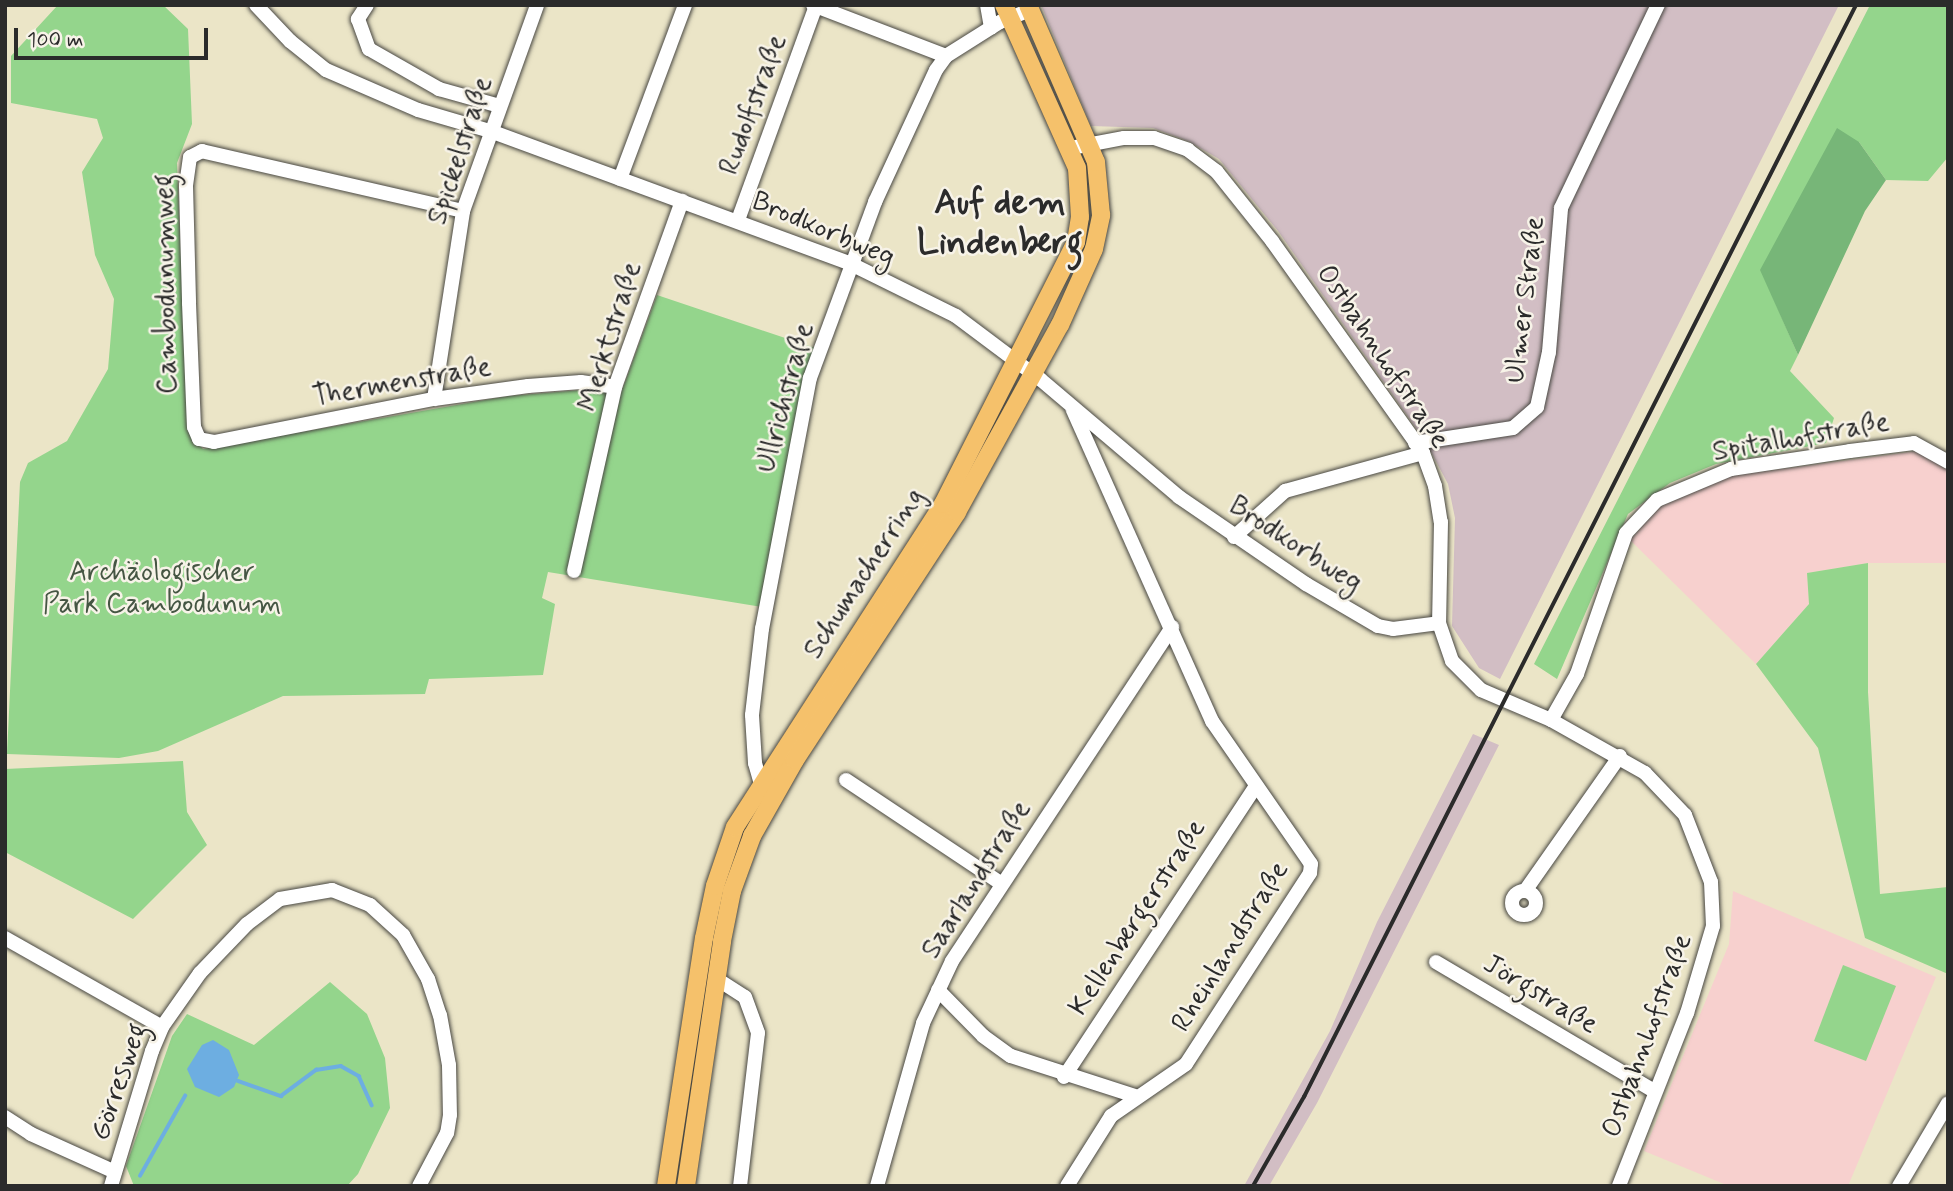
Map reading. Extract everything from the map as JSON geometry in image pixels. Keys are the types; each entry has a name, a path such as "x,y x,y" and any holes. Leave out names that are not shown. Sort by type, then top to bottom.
{"main road":[{"name":"Schumacherring","path":"666,1186 715,886 736,827 761,783 787,756 957,512 1034,374 1094,249 1101,186 1091,144 1028,8"},
{"name":"Schumacherring","path":"802,734 943,504 1018,361 1076,242 1080,191 1071,148 1006,12"},
{"name":"Schumacherring","path":"686,1186 718,979 741,863 787,756"}],"street":[{"path":"367,5 358,19 369,49 439,89 500,106"},
{"name":"Spickelstraße","path":"434,399 463,211 537,5"},
{"path":"620,178 685,5"},
{"path":"987,5 991,28"},
{"name":"Ulmer Straße","path":"1234,537 1285,491 1419,448 1513,428 1537,407 1549,352 1561,208 1658,5"},
{"name":"Brodkorbweg","path":"257,6 289,41 326,69 418,110 492,132 738,220 851,264 956,316 1018,361 1179,497 1234,537 1378,626 1393,629 1439,624"},
{"path":"814,6 946,56"},
{"name":"Rudolfstraße","path":"738,220 814,6"},
{"name":"Ullrichstraße","path":"761,783 755,763 752,715 762,629 810,378 851,264 930,82 946,56 991,28 1006,12 1028,8"},
{"name":"Ostbahnhofstraße","path":"1071,148 1124,138 1169,141 1217,172 1272,241 1419,448 1435,486 1441,522 1439,624 1452,661 1481,690 1551,720 1620,756 1645,773 1685,816 1711,882 1713,926 1687,1013 1654,1091 1619,1186"},
{"name":"Cambodunumweg","path":"199,439 194,427 189,303 186,186 190,157 202,151 463,211"},
{"name":"Merktstraße","path":"574,570 615,387 682,201"},
{"name":"Thermenstraße","path":"199,439 214,442 434,399 581,382 615,387"},
{"name":"Rheinlandstraße","path":"1067,1186 1111,1116 1135,1096 1157,1086 1186,1063 1310,873 1311,864 1255,787 1213,721 1071,405"},
{"name":"Spitalhofstraße","path":"1551,720 1577,674 1626,533 1657,500 1731,469 1850,451 1914,443 1948,462"},
{"name":"Saarlandstraße","path":"877,1186 923,1023 938,990 1002,884 1172,626"},
{"path":"1525,891 1620,756"},
{"path":"846,780 1002,884"},
{"name":"Kellenbergerstraße","path":"1064,1077 1255,787"},
{"name":"Görresweg","path":"113,1179 162,1027 200,973 247,924 280,899 332,890 370,905 402,935 428,979 449,1065 447,1133 419,1186"},
{"path":"5,939 162,1027"},
{"name":"Jörgstraße","path":"1436,962 1654,1091"},
{"path":"718,979 746,998 758,1033 740,1186"},
{"path":"938,990 983,1036 1011,1056 1064,1077 1135,1096"},
{"path":"1899,1186 1948,1102"},
{"path":"5,1117 113,1179"}],"shaded area":[{"path":"1041,5 1839,5 1500,679 1479,668 1452,626 1455,518 1448,484 1425,441 1278,231 1219,159 1188,141 1153,128 1091,126"},
{"path":"1925,450 1948,470 1948,563 1868,563 1807,573 1809,604 1756,664 1630,540 1659,507 1729,476"},
{"path":"1473,734 1499,745 1317,1103 1269,1186 1244,1186 1330,1031 1377,922"},
{"path":"1733,891 1936,977 1848,1186 1729,1186 1644,1151 1729,944"}],"green space":[{"name":"Archäologischer Park Cambodunum","path":"163,5 188,29 192,124 177,163 188,431 203,449 508,396 582,390 621,393 657,295 815,348 762,607 548,572 542,598 555,604 543,675 429,679 425,694 283,696 158,751 119,758 7,754 20,482 28,463 67,441 108,369 114,299 95,255 82,172 103,138 97,119 11,103 11,56 57,6"},
{"path":"1870,5 1948,5 1948,157 1928,181 1886,180 1859,142 1761,270 1798,355 1790,371 1834,418 1826,443 1716,464 1670,483 1628,514 1557,679 1534,664"},
{"path":"1837,128 1859,142 1886,180 1865,211 1798,355 1760,270"},
{"path":"1868,563 1868,692 1880,894 1948,887 1948,974 1865,938 1818,748 1756,664 1809,604 1807,573"},
{"path":"183,761 187,812 207,845 133,919 5,852 5,769"},
{"path":"1843,965 1896,986 1866,1061 1814,1041"},
{"path":"330,982 367,1014 385,1058 390,1108 358,1174 347,1186 134,1186 126,1166 172,1036 187,1014 254,1045"}],"water":[{"path":"213,1040 229,1050 239,1075 234,1087 219,1097 195,1087 187,1069 202,1045"}],"waterway":[{"path":"238,1081 281,1096 316,1070 341,1066 359,1076 372,1105"},
{"path":"140,1176 185,1096"}],"railway":[{"path":"1253,1186 1304,1097 1856,5"}],"district":[{"name":"Auf dem Lindenberg","path":"1000,223"}]}
